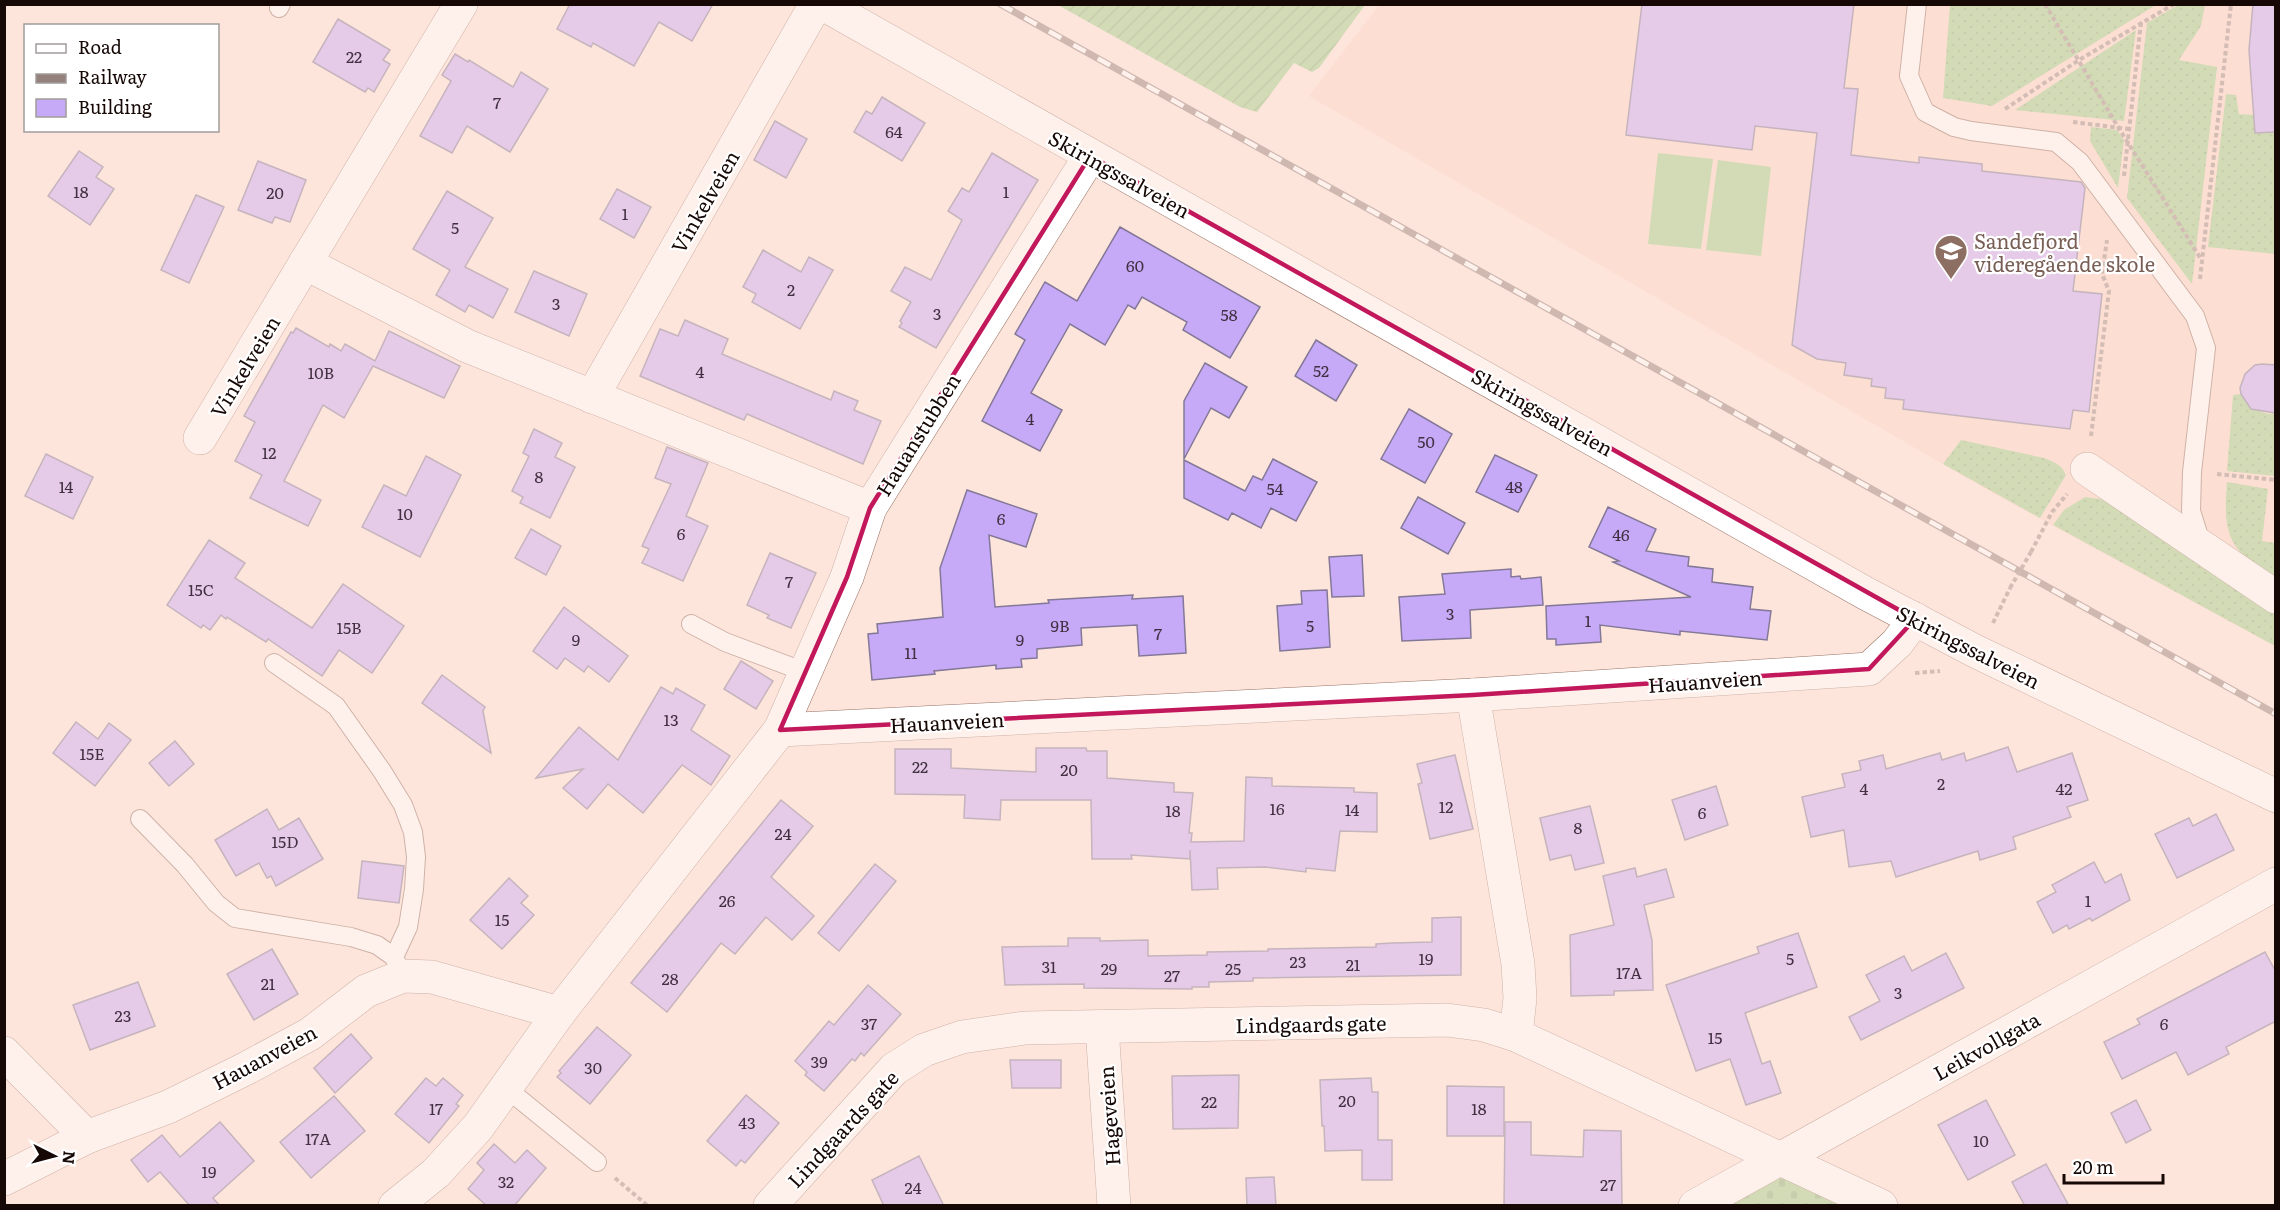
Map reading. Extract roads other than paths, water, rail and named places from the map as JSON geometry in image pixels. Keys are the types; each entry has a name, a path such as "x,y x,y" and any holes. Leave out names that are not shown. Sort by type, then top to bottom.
{"street":[{"name":"Vinkelveien","path":"200,438 461,4"},
{"name":"Vinkelveien","path":"592,397 816,4"},
{"name":"Skiringssalveien","path":"823,4 1865,593 1975,651 2276,796"},
{"name":"Hauanstubben","path":"780,730 847,577 870,508 1090,156"},
{"path":"305,263 467,346 870,508"},
{"path":"2087,470 2276,597"},
{"name":"Hauanveien","path":"780,730 1473,695 1869,669 1897,644 1915,619"},
{"path":"1473,695 1518,964 1520,998 1516,1035"},
{"path":"395,1206 436,1173 478,1127 559,1013 780,730"},
{"name":"Leikvollgata","path":"1695,1206 2276,884"},
{"name":"Hauanveien","path":"4,1179 87,1137 168,1107 310,1034 398,966 559,1013"},
{"name":"Lindgaards gate","path":"770,1206 894,1069 924,1050 962,1037 1025,1028 1447,1020 1484,1025 1516,1035 1881,1206"},
{"name":"Hageveien","path":"1102,1027 1114,1206"},
{"path":"4,1053 87,1137"}],"lane":[{"path":"1917,4 1909,76 1925,112 1954,127 2056,142 2069,151 2119,212 2196,316 2206,348 2192,472 2192,511 2202,546"},
{"path":"691,624 725,642 805,672"},
{"path":"274,663 336,706 351,724 403,806 413,831 416,857 408,927 398,966"},
{"path":"141,819 185,865 216,903 235,918 351,937 377,945 398,966"},
{"path":"506,1088 597,1162"}],"railway":[{"path":"1000,4 2276,714"}],"place":[{"name":"Sandefjord videregående skole","path":"1951,280"}]}
